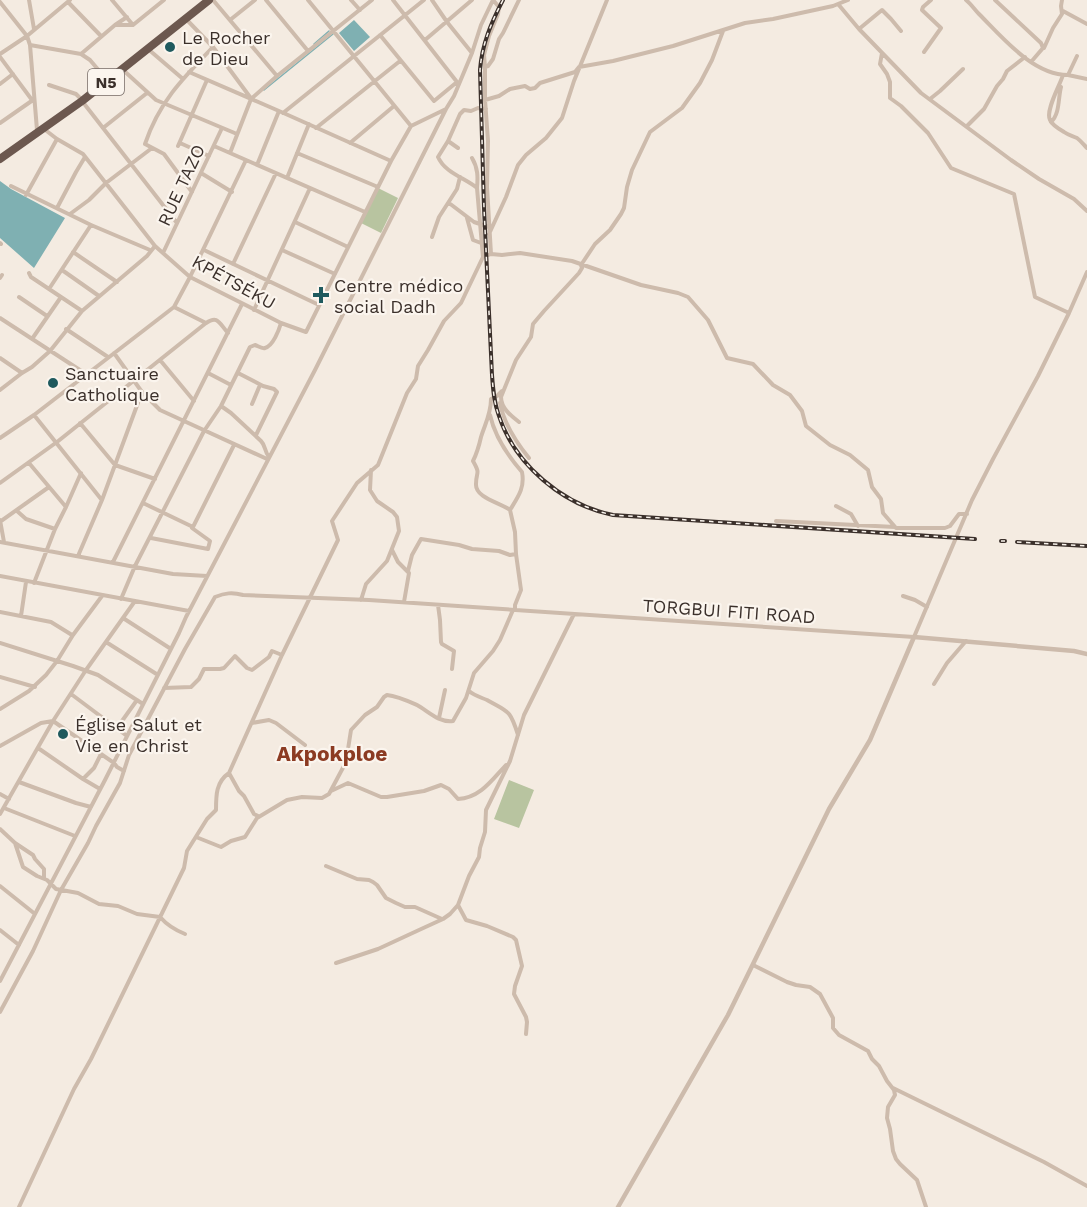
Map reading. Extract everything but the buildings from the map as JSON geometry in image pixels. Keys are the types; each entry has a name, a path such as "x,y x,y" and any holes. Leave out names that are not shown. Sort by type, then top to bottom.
{"highway":[{"name":"N5","path":"0,157 107,79 204,0"},
{"name":"N5","path":"107,79 211,0"}],"street":[{"path":"29,0 34,29"},
{"path":"112,0 133,25"},
{"path":"151,0 156,6"},
{"path":"115,25 133,25 164,0"},
{"path":"211,0 277,76"},
{"path":"230,20 255,0"},
{"path":"266,0 308,51"},
{"path":"308,0 411,126"},
{"path":"351,0 360,10"},
{"path":"230,153 251,99 372,0"},
{"path":"393,0 458,83"},
{"path":"257,165 281,112 424,0"},
{"path":"432,0 472,53"},
{"path":"425,40 472,0"},
{"path":"0,981 2,971 19,945 114,763 189,611 454,96 493,0 499,7 499,12 485,46 484,55 491,254"},
{"path":"485,67 493,59 499,39 519,0"},
{"path":"489,234 518,165 546,138 562,118 579,67 607,0"},
{"path":"484,100 499,96 510,89 525,86 530,89 536,88 540,83 575,72 579,67 613,61 723,31 728,27 770,20 848,0"},
{"path":"924,52 941,28 922,10 931,0"},
{"path":"966,0 1003,39 1031,62 1050,72 1087,79"},
{"path":"995,0 1043,48"},
{"path":"1031,62 1043,48 1062,14 1062,0"},
{"path":"33,100 0,55 69,1 101,36"},
{"path":"0,2 27,36 30,45 33,100 40,129"},
{"path":"838,4 921,93 1039,179 1074,199 1087,211"},
{"path":"859,29 882,10 901,31"},
{"path":"1062,10 1087,24"},
{"path":"81,54 115,25 127,18"},
{"path":"186,18 213,47 251,99"},
{"path":"519,422 511,416 501,402 504,388 516,360 531,338 533,324 579,273 581,265 595,244 610,230 621,214 632,170 650,132 682,108 700,83 723,31"},
{"path":"380,35 434,101 458,83"},
{"path":"30,45 81,54 90,60 107,79"},
{"path":"192,192 164,154 145,144 164,103 213,47"},
{"path":"148,49 183,79"},
{"path":"882,53 880,64 890,82 890,98 928,133 951,168 1014,194 1035,297 1069,313"},
{"path":"1077,56 1064,76 1048,114 1051,122 1087,148"},
{"path":"967,126 984,109 997,86 1003,81 1007,70 1025,57"},
{"path":"316,128 401,61"},
{"path":"122,69 148,93 164,103 237,134"},
{"path":"930,99 963,69"},
{"path":"189,72 391,161"},
{"path":"0,84 13,74"},
{"path":"1051,122 1055,120 1064,76"},
{"path":"207,80 179,144 209,156"},
{"path":"49,85 76,94 81,99 177,223"},
{"path":"103,128 148,93"},
{"path":"0,123 33,100"},
{"path":"350,143 394,106"},
{"path":"477,188 450,172 438,157 460,114 478,108 486,109"},
{"path":"204,250 320,305 365,212 411,126 446,109"},
{"path":"287,178 309,124"},
{"name":"RUE TAZO","path":"163,253 222,128"},
{"name":"KPÉTSÉKU","path":"40,129 83,154 155,246 190,277 281,323 306,332 320,305"},
{"path":"26,195 57,139"},
{"path":"448,141 458,148"},
{"path":"214,146 365,212"},
{"path":"70,214 152,148"},
{"path":"297,153 378,187"},
{"path":"57,208 85,157"},
{"path":"19,1207 74,1089 160,917 183,868 187,852 207,819 216,810 216,792 223,777 229,773 282,655 338,540 332,520 357,483 378,465 407,393 416,379 418,366 444,321 461,303 483,257 477,171 472,158"},
{"path":"1,436 34,415 174,306 204,250 246,160"},
{"path":"201,173 232,192"},
{"path":"233,264 276,173"},
{"path":"432,237 439,218 457,189 460,177"},
{"path":"11,186 91,225 150,250"},
{"path":"254,310 310,188"},
{"path":"449,203 467,217 489,226"},
{"path":"467,217 473,240 482,243"},
{"path":"295,222 348,247"},
{"path":"49,289 91,225"},
{"path":"0,390 50,351 82,311 147,256 155,246"},
{"path":"282,250 334,274"},
{"path":"73,252 117,282"},
{"path":"483,257 491,254 520,254 572,261 641,285 688,297 708,320 728,358 753,364 773,385 790,395 802,411 806,426 830,445 850,455 868,470 872,487 881,500 883,513 895,527"},
{"path":"62,270 99,296"},
{"path":"618,1207 728,1015 829,809 870,740 967,514 993,459 1038,376 1087,272"},
{"path":"29,273 31,277 82,311"},
{"path":"19,297 47,316"},
{"path":"32,339 61,297"},
{"path":"112,562 242,304"},
{"path":"174,306 206,323"},
{"path":"0,318 86,374"},
{"path":"0,483 57,442 212,319 216,319 228,333"},
{"path":"120,599 204,431 221,406 250,347 255,345 266,348 275,338 281,323"},
{"path":"66,329 109,357"},
{"path":"114,353 142,392 160,410 234,445 268,458"},
{"path":"0,358 22,373"},
{"path":"160,360 194,401"},
{"path":"208,373 232,385"},
{"path":"238,373 277,393 256,435"},
{"path":"252,404 260,385"},
{"path":"504,388 491,399 490,415 479,450 473,461 478,474 476,486 480,494 510,510"},
{"path":"78,556 102,500 142,392"},
{"path":"497,396 511,433 529,458"},
{"path":"221,406 256,435 263,443 268,458"},
{"path":"34,415 102,500"},
{"path":"196,837 221,847 248,835 258,817 287,800 302,797 322,798 329,794 346,762 351,730 365,715 377,707 384,697 391,695 417,705 430,715 450,723 453,721 466,698 474,673 500,640 521,590 515,532 510,510 522,489 523,476 502,446 490,415"},
{"path":"80,423 115,465 154,479"},
{"path":"191,527 234,445"},
{"path":"29,463 66,507"},
{"path":"361,600 366,584 387,561 398,536 399,523 393,512 376,501 373,496 369,485 371,470"},
{"path":"34,583 55,529 81,473"},
{"path":"49,487 0,521 2,542 174,574 207,576"},
{"path":"143,503 191,527 210,541 208,549 151,538"},
{"path":"836,506 851,514 858,526"},
{"path":"17,511 26,519 55,529"},
{"path":"776,521 945,528 950,526 960,514 967,514"},
{"path":"404,602 412,555 421,539 471,549 516,554"},
{"path":"392,550 398,562 408,571"},
{"path":"0,576 189,611"},
{"path":"21,615 27,582"},
{"name":"TORGBUI FITI ROAD","path":"0,1012 33,951 61,891 120,783 129,755 164,688 215,597 223,594 233,592 243,595 404,602 914,637 1087,654"},
{"path":"0,709 35,687 57,662 73,635 102,596"},
{"path":"903,596 927,608"},
{"path":"0,814 53,720 135,602"},
{"path":"438,605 441,642 454,651 452,669"},
{"path":"0,612 51,622 73,635"},
{"path":"336,963 378,949 443,919 458,905 479,856 485,832 486,810 510,761 523,718 574,614"},
{"path":"123,618 171,649"},
{"path":"106,642 158,675"},
{"path":"934,684 947,663 966,642"},
{"path":"0,644 98,675 143,704"},
{"path":"164,688 191,687 199,679 204,669 224,668 235,657 247,669 252,670 272,651 282,655"},
{"path":"0,677 35,687"},
{"path":"438,718 445,690"},
{"path":"469,690 473,695 506,710 511,716 518,736"},
{"path":"71,694 127,736"},
{"path":"466,698 473,695"},
{"path":"117,728 136,700"},
{"path":"511,716 523,718"},
{"path":"0,745 40,723 53,720 124,771"},
{"path":"252,723 269,720 305,745"},
{"path":"38,748 100,789"},
{"path":"83,779 94,768 101,754"},
{"path":"331,791 348,783 387,798 424,791 441,785 449,789 460,800 487,787 510,761"},
{"path":"229,773 258,817"},
{"path":"20,782 91,807"},
{"path":"0,794 9,799"},
{"path":"4,808 75,836"},
{"path":"0,829 33,855 44,869 44,878"},
{"path":"15,843 23,867 44,878 61,891 78,893 99,904 118,906 137,914 160,917 184,934"},
{"path":"326,866 357,879 369,880 377,885 386,898 405,907 415,908 443,919"},
{"path":"0,886 35,914"},
{"path":"458,905 466,920 487,926 516,940 522,966 514,994 526,1017 526,1034"},
{"path":"0,930 19,945"},
{"path":"753,965 787,982 810,987 820,994 832,1018 833,1028 839,1035 868,1051 879,1066 895,1095 888,1107 887,1118 893,1151 896,1160 917,1180 926,1207"},
{"path":"892,1088 1036,1158 1087,1186"}],"green space":[{"path":"378,188 398,198 381,233 361,223"},
{"path":"509,780 534,790 519,828 494,819"}],"water":[{"path":"354,20 370,37 354,51 339,33"},
{"path":"0,181 65,218 34,268 0,238"}],"waterway":[{"path":"314,44 329,31"},
{"path":"264,90 333,34"}],"railway":[{"path":"503,0 488,34 480,70 492,375 495,401 506,434 529,466 543,480 576,502 613,515 975,539"},
{"path":"1017,542 1087,546"}],"place":[{"name":"Le Rocher de Dieu","path":"170,47"},
{"name":"Centre médico social Dadh","path":"321,295"},
{"name":"Sanctuaire Catholique","path":"53,383"},
{"name":"Église Salut et Vie en Christ","path":"63,734"}],"district":[{"name":"Akpokploe","path":"332,753"}]}
